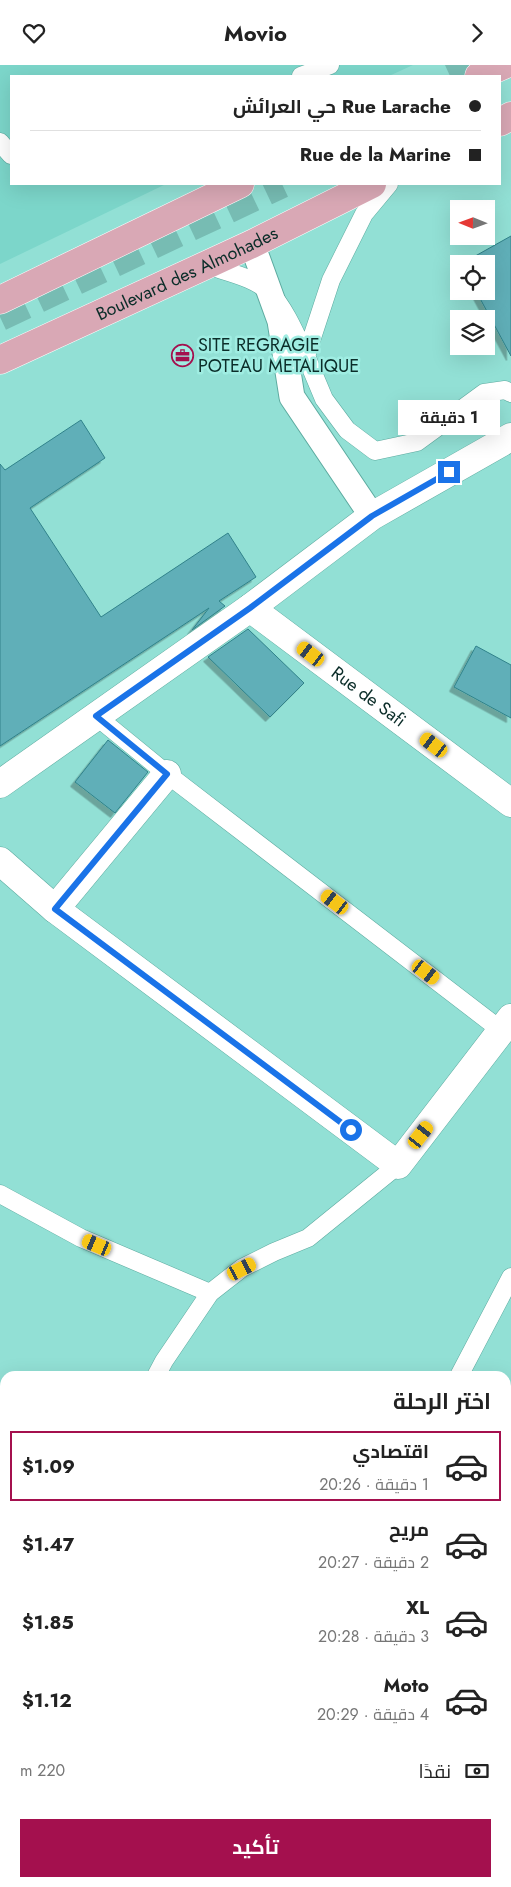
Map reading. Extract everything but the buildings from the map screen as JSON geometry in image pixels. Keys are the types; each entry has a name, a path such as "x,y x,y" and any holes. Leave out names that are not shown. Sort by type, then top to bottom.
{"main road":[{"path":"481,75 504,65"},
{"path":"0,300 238,185"},
{"name":"Boulevard des Almohades","path":"0,360 252,245 370,185"}],"street":[{"path":"252,245 280,321 292,397 372,516"},
{"path":"0,784 250,608 372,516 511,437"},
{"name":"Rue de Safi","path":"250,608 511,803"},
{"path":"55,909 167,774"},
{"path":"0,861 55,909 398,1165 507,1024"}],"lane":[{"path":"304,75 330,65"},
{"path":"0,142 10,154"},
{"path":"306,356 331,280 364,214 388,185"},
{"path":"207,265 253,282 270,292 292,326 324,399 347,430 374,451 417,442 484,393 505,390 511,393"},
{"path":"96,716 167,774 507,1024"},
{"path":"159,1371 210,1293 242,1269 274,1252 308,1238 398,1165"},
{"path":"0,1194 81,1238 210,1293"},
{"path":"462,1371 511,1277"}],"shaded area":[{"path":"0,65 413,65 391,75 10,75 10,185 164,185 0,264"}],"tunnel":[{"path":"452,75 474,65"},
{"path":"0,317 280,185"}],"place":[{"name":"SITE REGRAGIE POTEAU METALIQUE","path":"182,355"}],"route":[{"path":"351,1130 55,909 167,774 96,716 250,608 372,516 449,472"}]}
